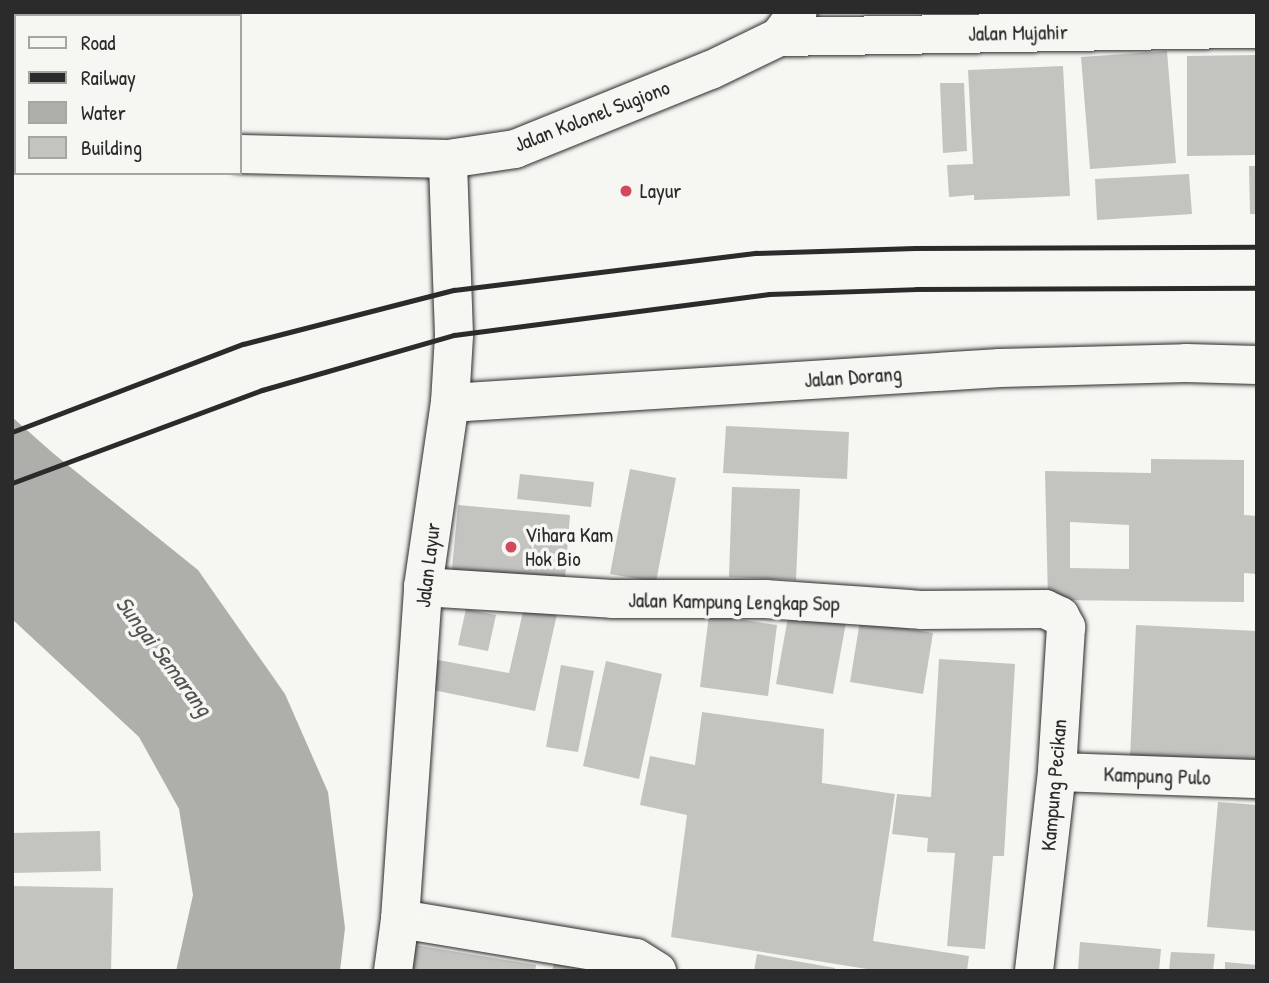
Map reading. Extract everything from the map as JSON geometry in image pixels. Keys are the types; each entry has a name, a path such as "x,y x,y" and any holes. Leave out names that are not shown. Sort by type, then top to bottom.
{"street":[{"name":"Jalan Mujahir","path":"789,24 1257,29"},
{"name":"Jalan Kolonel Sugiono","path":"242,154 448,159 515,149 711,70 789,24"},
{"name":"Jalan Layur","path":"393,971 400,919 423,587 450,403 454,335 448,159"},
{"name":"Jalan Dorang","path":"450,403 1000,368 1186,363 1257,365"},
{"name":"Jalan Kampung Lengkap Sop","path":"423,587 612,599 765,599 920,610 1045,609"},
{"name":"Kampung Pecikan","path":"1034,971 1057,772 1066,627 1060,616 1045,609"},
{"name":"Kampung Pulo","path":"1057,772 1257,779"},
{"path":"400,919 636,958 657,971"}],"water":[{"name":"Sungai Semarang","path":"12,417 198,570 285,694 328,792 345,928 340,971 176,971 193,895 179,809 139,737 12,619"}],"building":[{"path":"1167,51 1176,163 1090,169 1081,57"},
{"path":"1257,55 1257,155 1187,156 1187,56"},
{"path":"1063,66 1070,196 974,200 974,195 949,197 947,165 973,164 968,70"},
{"path":"940,83 964,83 967,151 943,153"},
{"path":"1249,166 1257,166 1257,214 1250,214"},
{"path":"1189,174 1192,214 1097,220 1095,179"},
{"path":"726,426 849,432 847,479 723,473"},
{"path":"1151,459 1244,460 1244,515 1257,516 1257,574 1244,573 1244,602 1048,600 1045,471 1151,473","holes":["1070,522 1129,525 1129,569 1070,568"]},
{"path":"630,469 676,478 656,582 610,574"},
{"path":"520,474 594,482 591,507 517,499"},
{"path":"732,487 800,489 796,580 729,577"},
{"name":"Vihara Kam Hok Bio","path":"458,505 570,515 564,590 451,580"},
{"path":"525,603 558,610 535,711 433,690 438,660 509,673"},
{"path":"790,606 847,617 833,694 776,684"},
{"path":"466,609 496,615 488,651 458,645"},
{"path":"709,615 777,625 768,696 700,687"},
{"path":"860,621 933,633 923,694 850,682"},
{"path":"1136,625 1257,631 1257,764 1130,758"},
{"path":"939,659 1015,664 1004,856 993,856 985,949 947,946 955,853 927,852 928,838 892,834 897,794 931,797"},
{"path":"606,661 662,674 639,779 583,766"},
{"path":"561,665 594,671 578,752 546,747"},
{"path":"702,712 824,729 822,783 895,794 873,941 969,956 967,971 879,971 671,937 687,815 640,805 650,756 695,765"},
{"path":"1218,802 1257,805 1257,931 1207,927"},
{"path":"100,831 101,871 12,873 12,833"},
{"path":"12,886 113,888 111,971 12,971"},
{"path":"1080,942 1161,949 1159,971 1078,971"},
{"path":"415,945 536,965 535,971 411,971"},
{"path":"1171,952 1215,954 1213,971 1169,971"},
{"path":"757,954 835,968 835,971 754,971"},
{"path":"1225,962 1257,965 1257,971 1225,971"},
{"path":"554,963 585,969 585,971 552,971"}],"railway":[{"path":"12,432 243,344 454,290 757,253 915,248 1257,247"},
{"path":"12,483 262,390 454,335 769,294 916,289 1257,288"}],"place":[{"name":"Layur","path":"626,191"},
{"name":"Vihara Kam Hok Bio","path":"511,547"}]}
